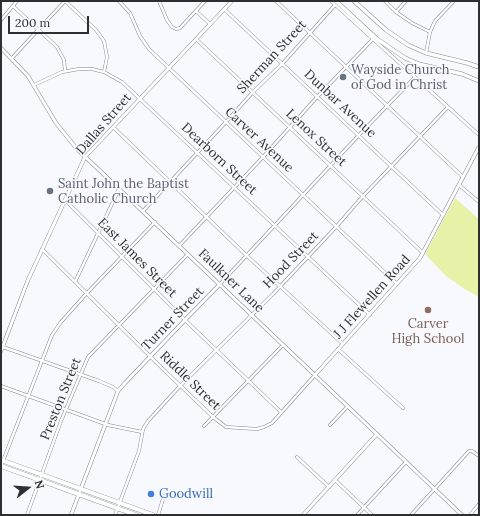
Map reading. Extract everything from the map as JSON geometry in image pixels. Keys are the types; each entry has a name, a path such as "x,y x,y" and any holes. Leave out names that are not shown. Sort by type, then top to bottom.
{"main road":[{"path":"354,1 386,30 413,48 426,53 479,67"},
{"path":"336,3 377,39 401,55 419,64 462,74 479,81"},
{"path":"2,461 153,515"},
{"path":"1,466 136,515"}],"street":[{"path":"1,20 18,1"},
{"path":"12,58 65,1 96,30 104,41 107,56 104,72"},
{"name":"Carver Avenue","path":"119,1 127,8 133,17 145,45 398,284"},
{"path":"159,1 167,20 172,28 176,29 180,28 206,1"},
{"name":"Dallas Street","path":"1,351 23,292 85,157 232,1"},
{"path":"276,1 463,177"},
{"path":"331,1 336,3 373,39 479,135"},
{"path":"385,1 396,12 412,23 430,32"},
{"path":"396,12 406,1"},
{"path":"426,53 430,32 435,21 454,1"},
{"name":"Sherman Street","path":"143,211 253,92 283,63 336,3"},
{"path":"13,6 53,43 60,52 65,71"},
{"name":"Dunbar Avenue","path":"224,9 318,96 442,215"},
{"path":"196,11 210,24"},
{"name":"Lenox Street","path":"196,39 423,253"},
{"path":"179,246 373,39"},
{"name":"Faulkner Lane","path":"1,48 23,70 34,85 56,123 70,142 462,515"},
{"name":"Dearborn Street","path":"34,85 65,71 84,69 104,72 122,82 370,315"},
{"name":"Turner Street","path":"71,515 118,391 125,382 220,284 330,165 415,77"},
{"name":"Hood Street","path":"115,515 139,450 142,432 148,421 216,349 280,286 448,107"},
{"path":"113,127 246,256 343,344"},
{"name":"J J Flewellen Road","path":"247,428 264,428 272,423 415,265 423,253 479,147"},
{"path":"459,185 479,202"},
{"path":"75,282 119,189"},
{"name":"East James Street","path":"64,200 184,320 281,412"},
{"path":"1,466 52,335 86,294 155,222"},
{"name":"Riddle Street","path":"42,249 118,326 213,417 226,427 247,428"},
{"name":"Preston Street","path":"27,515 85,362 90,355 188,254"},
{"path":"204,426 283,345"},
{"path":"3,347 113,387 118,391"},
{"path":"338,349 402,408"},
{"path":"1,386 105,424 125,430 142,432"},
{"path":"330,425 347,407"},
{"path":"303,515 377,434"},
{"path":"411,515 470,451 479,456"},
{"path":"297,457 329,487"},
{"path":"357,515 406,462"},
{"path":"335,480 372,515"},
{"path":"158,515 164,496"},
{"path":"470,515 479,504"}],"green space":[{"path":"455,198 479,219 479,297 446,276 425,254"}],"place":[{"name":"Wayside Church of God in Christ","path":"343,77"},
{"name":"Saint John the Baptist Catholic Church","path":"50,191"},
{"name":"Carver High School","path":"428,310"},
{"name":"Goodwill","path":"151,494"}]}
